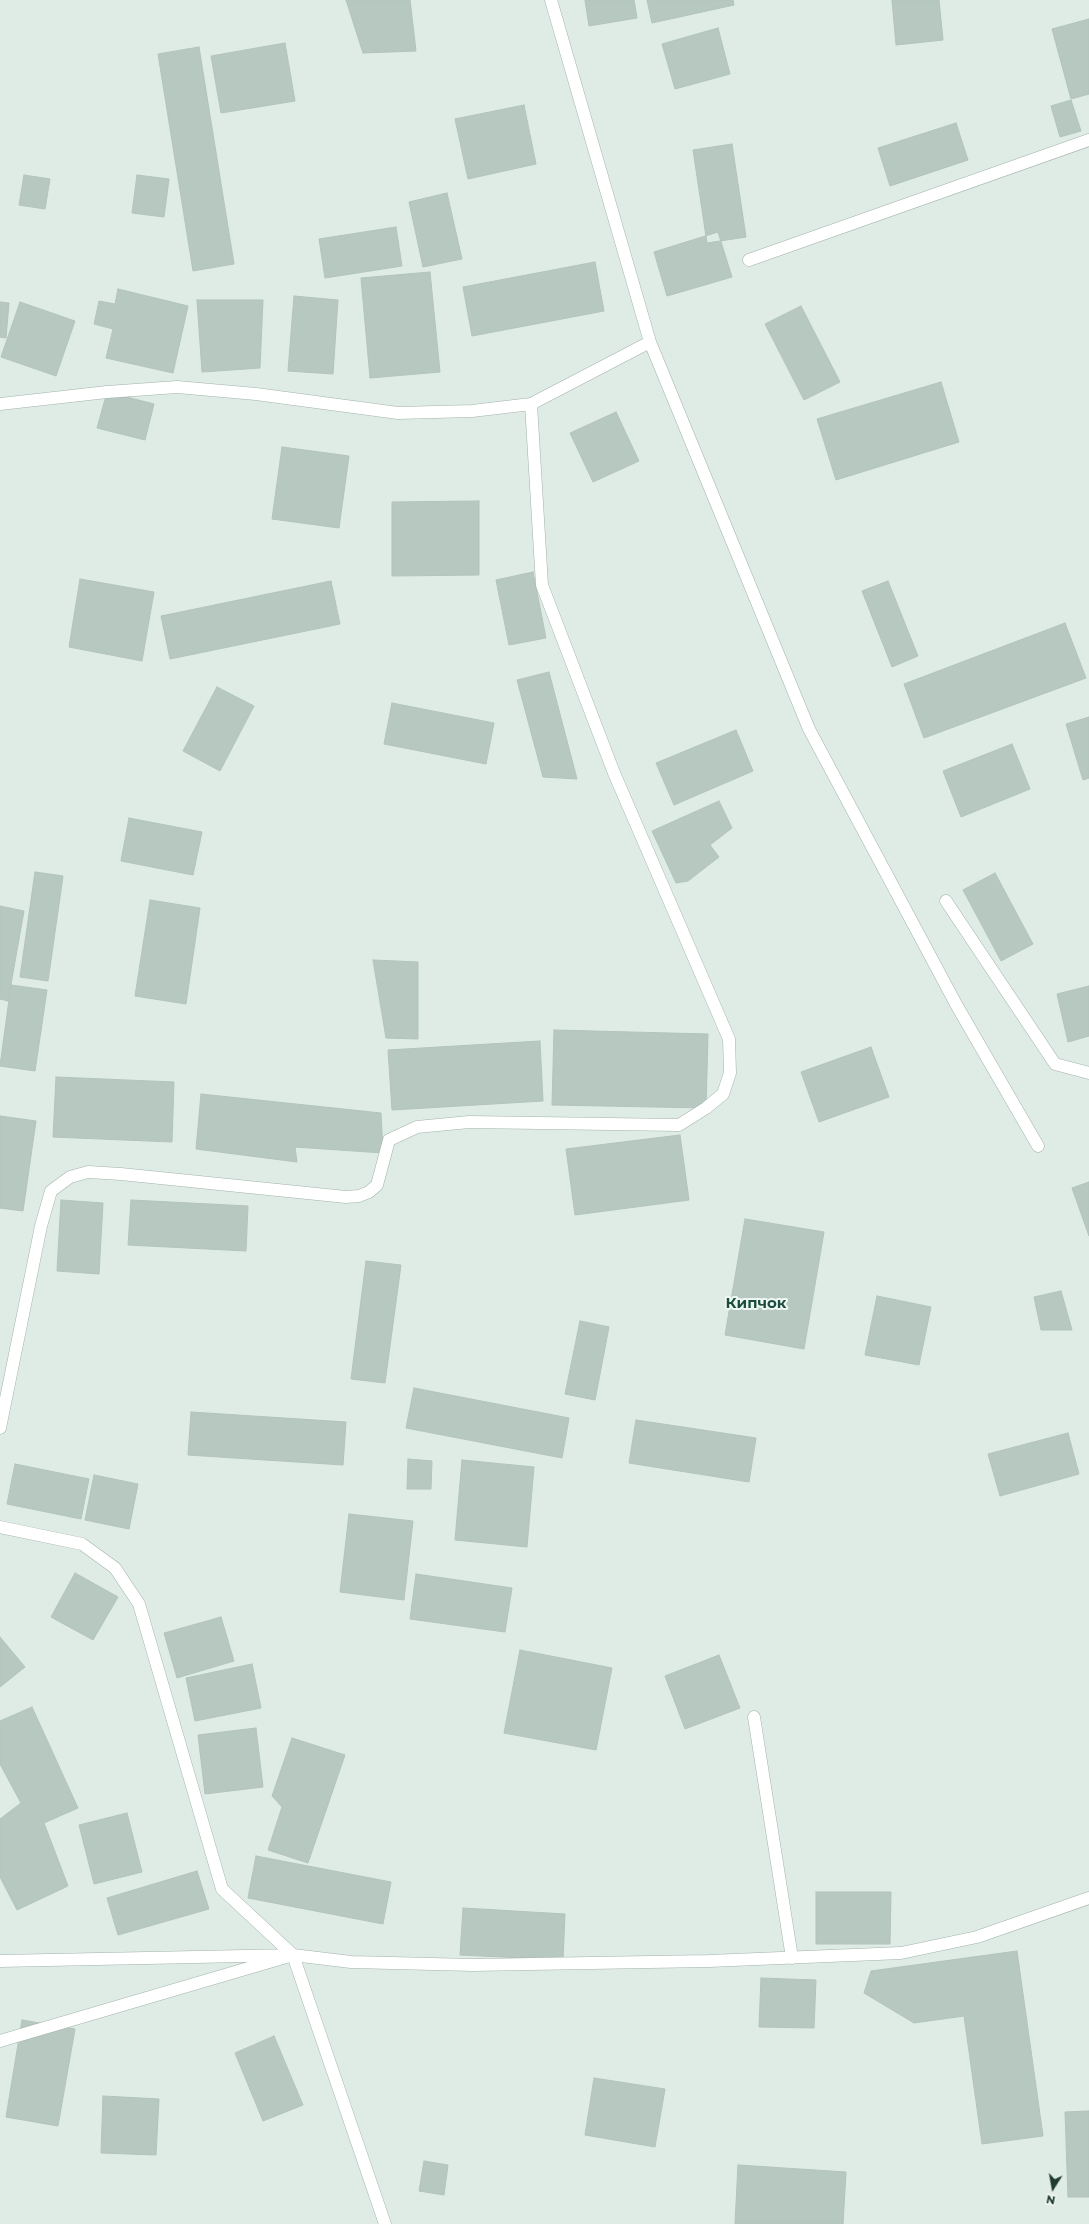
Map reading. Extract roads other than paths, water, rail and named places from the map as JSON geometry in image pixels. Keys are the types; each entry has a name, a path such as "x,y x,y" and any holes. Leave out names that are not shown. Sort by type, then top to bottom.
{"street":[{"path":"551,0 650,342 810,728 956,1006 1038,1146"},
{"path":"749,260 1089,140"},
{"path":"0,404 107,392 177,387 256,394 398,413 472,411 531,404 650,342"},
{"path":"0,1428 41,1226 51,1190 70,1177 88,1172 121,1174 346,1197 359,1196 369,1192 377,1185 389,1140 417,1127 469,1122 679,1125 706,1108 723,1094 730,1073 729,1038 614,773 542,585 531,404"},
{"path":"946,901 1055,1064 1089,1073"},
{"path":"0,1527 82,1544 115,1568 139,1604 222,1889 293,1955 385,2224"},
{"path":"754,1717 792,1958"},
{"path":"0,1961 293,1955 351,1962 473,1965 792,1958 901,1953 977,1937 1089,1898"},
{"path":"0,2042 293,1955"}],"district":[{"name":"Кипчок","path":"756,1304"}]}
